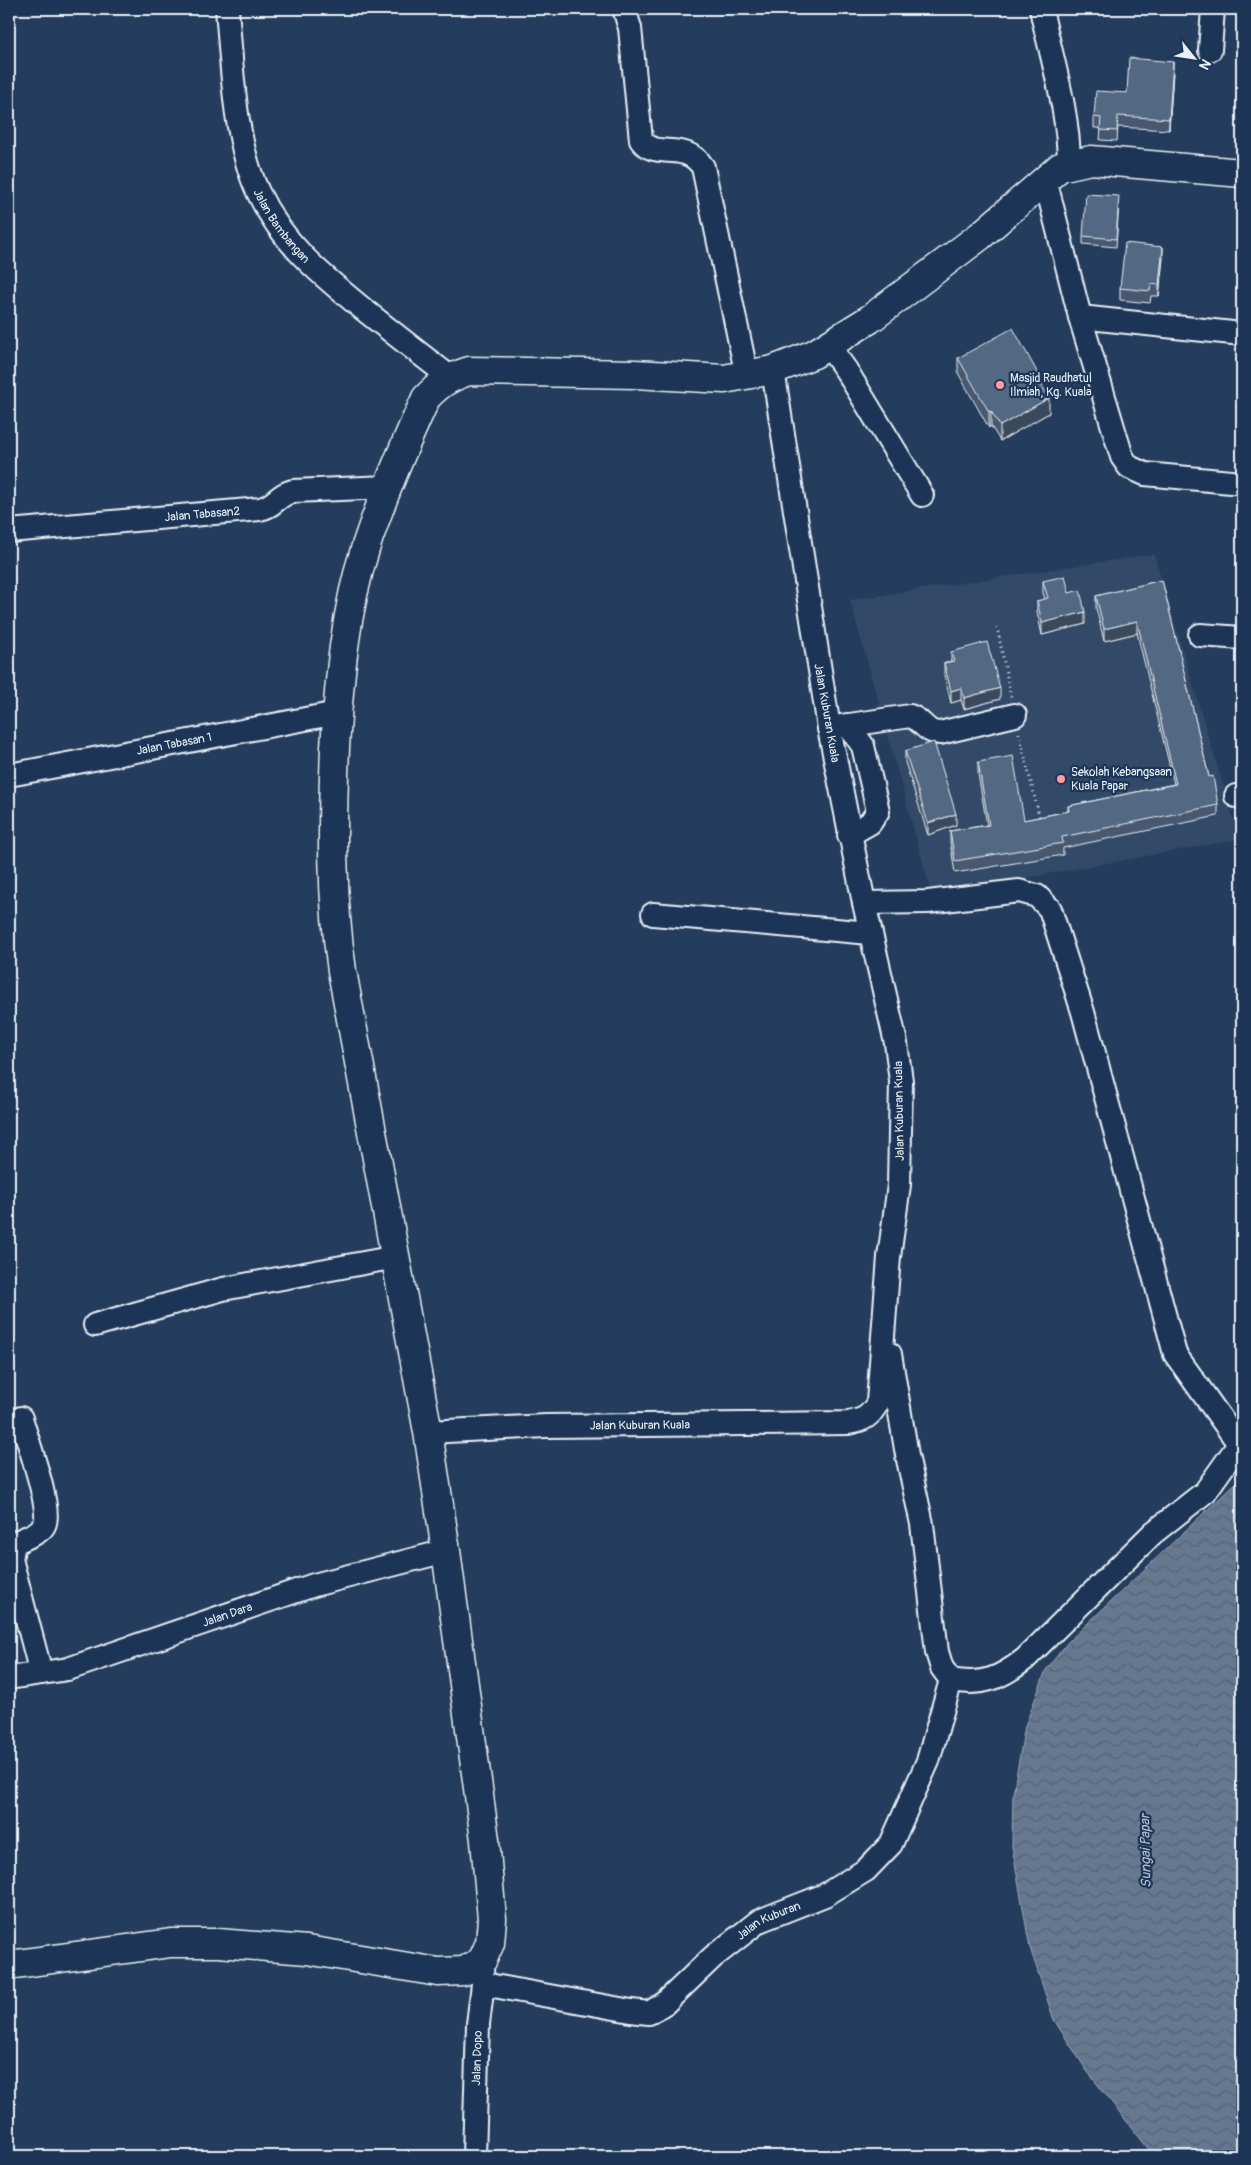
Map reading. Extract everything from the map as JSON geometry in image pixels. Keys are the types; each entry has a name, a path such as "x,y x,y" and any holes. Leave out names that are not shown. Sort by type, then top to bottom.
{"main road":[{"path":"9,1965 170,1943 260,1945 307,1950 438,1972 482,1972 490,1943 492,1919 485,1840 446,1551 428,1432 337,941 333,899 337,713 341,664 356,583 366,546 388,487 426,398 439,384 450,377 469,372 635,374 714,378 747,376 773,370 794,363 870,319 980,236 1060,167 1091,160 1242,173"}],"street":[{"name":"Jalan Bambangan","path":"227,9 236,109 257,190 270,215 292,245 318,272 406,344 450,377"},
{"path":"624,9 630,28 641,140 644,144 655,149 683,151 698,159 703,167 747,376"},
{"path":"1041,9 1064,108 1069,146 1068,164"},
{"path":"1210,50 1213,9"},
{"path":"1045,179 1080,317 1122,457 1128,467 1145,474 1242,483"},
{"path":"1080,317 1242,334"},
{"path":"828,345 846,370 922,495"},
{"name":"Jalan Kuburan Kuala","path":"428,1432 546,1426 848,1423 862,1421 871,1415 878,1402 889,1257 899,1185 901,1081 896,1043 870,933 850,835 838,727 773,370"},
{"name":"Jalan Tabasan2","path":"9,531 260,509 268,508 280,495 293,491 388,487"},
{"path":"1200,635 1242,638"},
{"name":"Jalan Tabasan 1","path":"9,775 337,713"},
{"path":"838,727 910,716 915,717 928,731 940,733 1015,715"},
{"path":"838,727 863,746 878,811 870,823 850,835"},
{"path":"864,903 928,902 1019,891 1036,896 1050,909 1083,1012 1175,1354 1240,1442 1205,1492 1153,1533 1025,1659 1007,1673 988,1681 968,1683 951,1680 942,1668 938,1652 922,1524 907,1454 885,1323"},
{"path":"653,914 870,933"},
{"path":"95,1325 223,1289 396,1257"},
{"path":"21,1418 46,1505 45,1523 38,1532 22,1538 14,1544 11,1559 41,1673"},
{"name":"Jalan Dara","path":"9,1678 76,1667 314,1584 446,1551"},
{"name":"Jalan Kuburan","path":"482,1972 631,2011 649,2013 665,2003 713,1957 758,1921 825,1895 866,1870 891,1844 928,1761 951,1680"},
{"name":"Jalan Dopo","path":"474,2156 478,2024 482,1972"}],"shaded area":[{"name":"Sekolah Kebangsaan Kuala Papar","path":"1154,554 1239,839 932,895 850,600"}],"water":[{"name":"Sungai Papar","path":"1242,1477 1242,2156 1154,2156 1087,2071 1054,2020 1030,1948 1012,1846 1013,1794 1025,1726 1046,1670 1068,1642"}],"building":[{"path":"1129,58 1173,62 1169,119 1118,116 1117,131 1100,130 1101,118 1094,117 1096,91 1127,93"},
{"path":"1086,194 1119,196 1116,239 1083,236"},
{"path":"1125,243 1163,247 1159,285 1151,284 1150,291 1120,288"},
{"name":"Masjid Raudhatul Ilmiah, Kg. Kuala","path":"1013,328 1042,381 1040,382 1049,398 1000,426 991,411 989,412 958,358"},
{"path":"1065,576 1069,593 1080,590 1085,612 1042,623 1037,601 1048,598 1043,581"},
{"path":"1162,580 1209,777 1213,776 1218,805 1062,837 1063,843 955,861 950,831 989,825 978,762 1013,756 1024,820 1069,811 1068,806 1176,784 1137,621 1104,629 1096,596"},
{"path":"987,642 1000,688 964,698 961,688 951,691 944,663 954,661 951,652"},
{"path":"934,742 956,814 928,823 905,751"}],"place":[{"name":"Masjid Raudhatul Ilmiah, Kg. Kuala","path":"1000,385"},
{"name":"Sekolah Kebangsaan Kuala Papar","path":"1061,779"}]}
